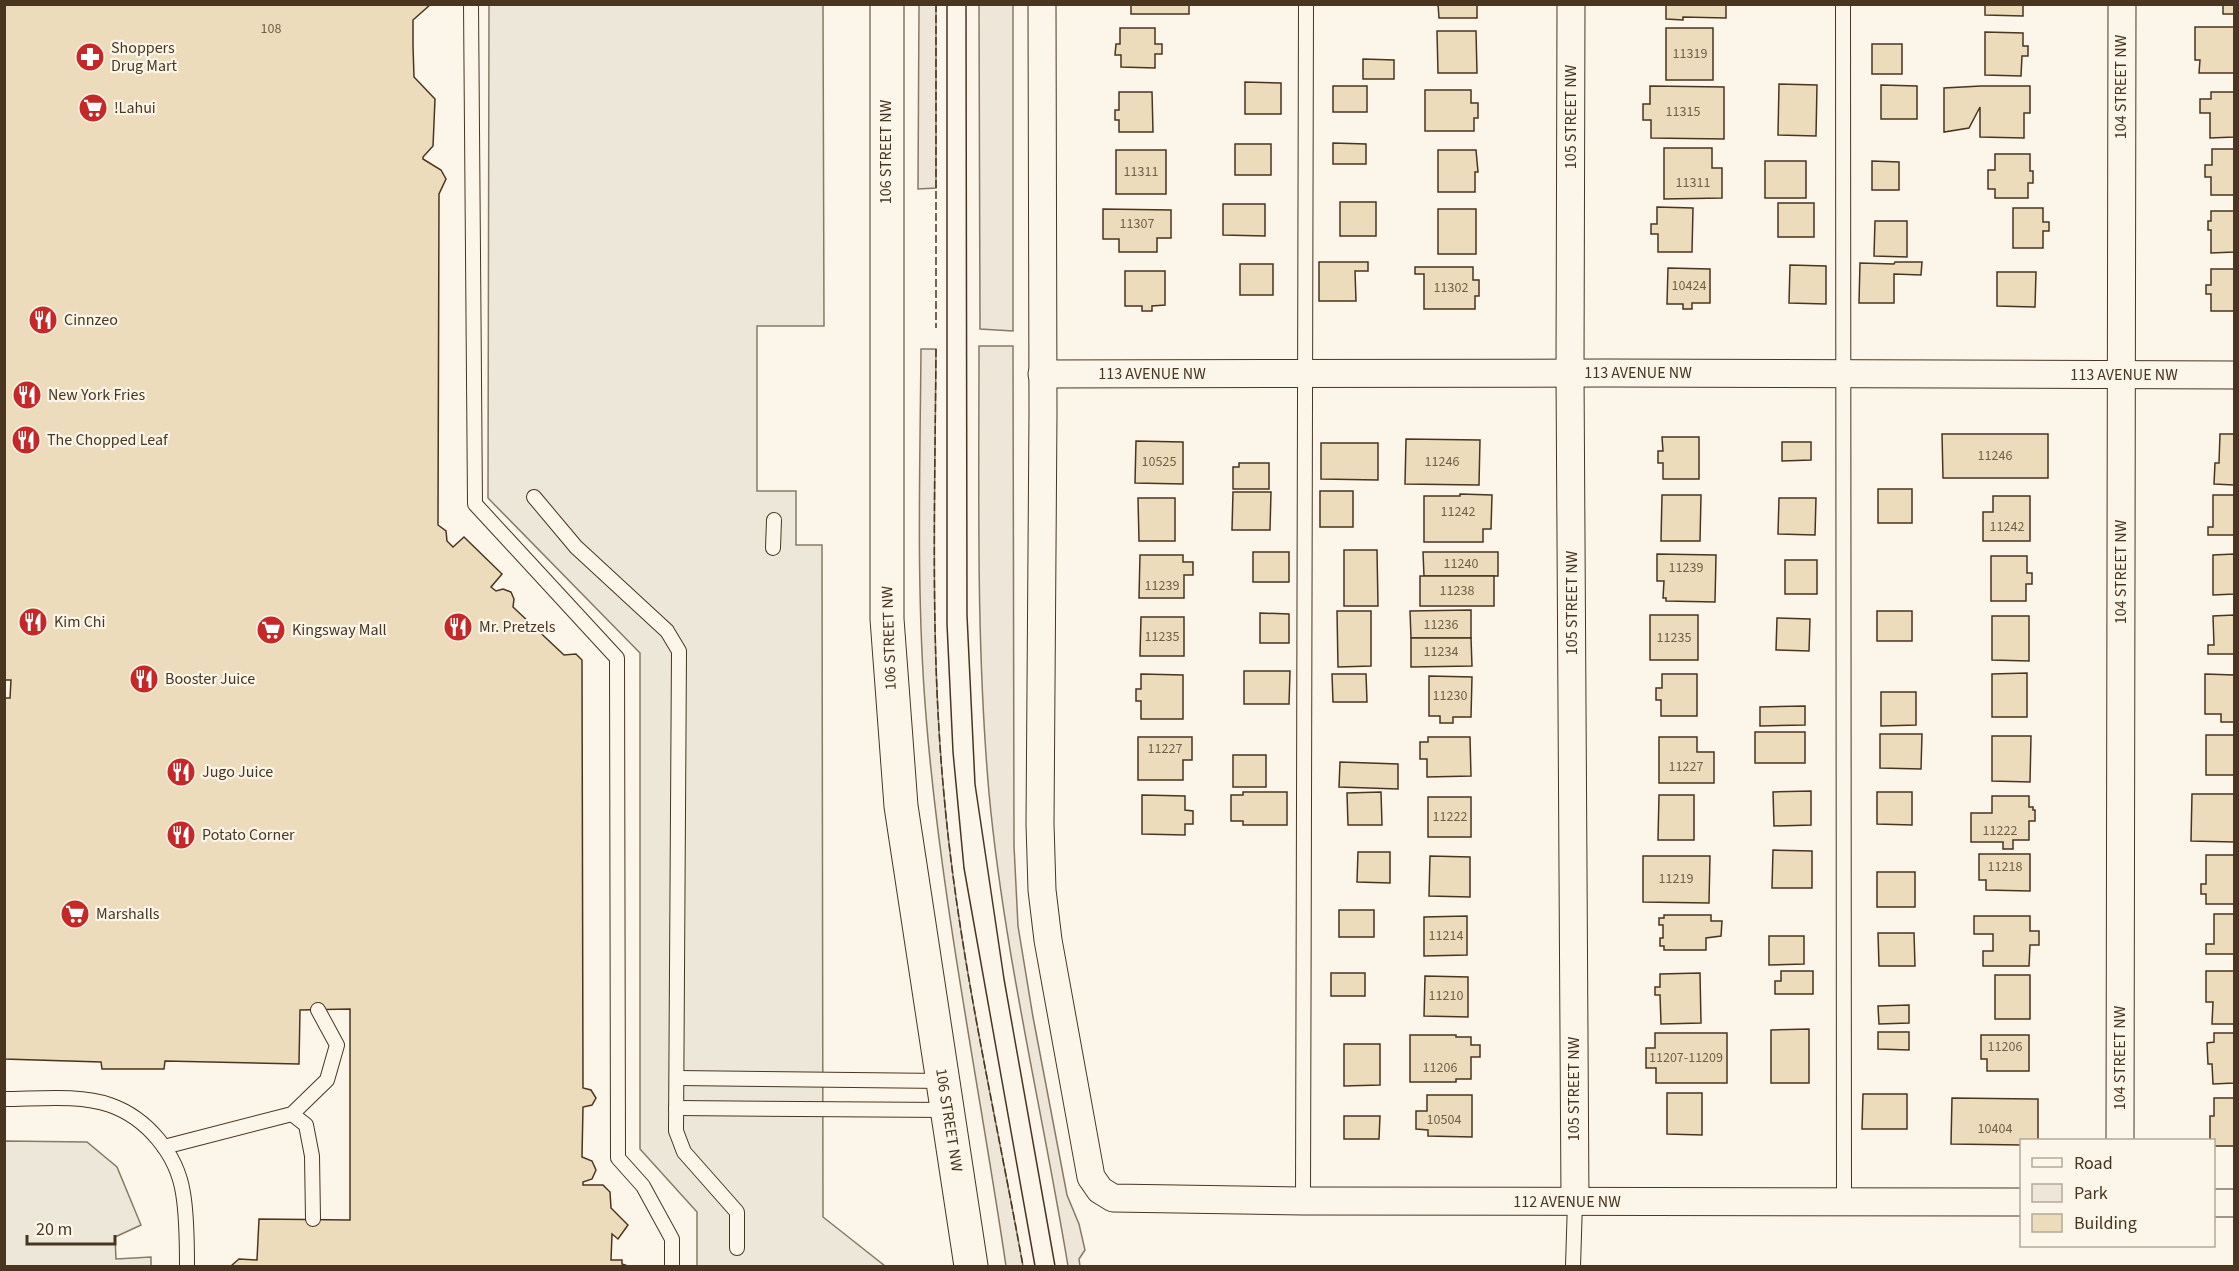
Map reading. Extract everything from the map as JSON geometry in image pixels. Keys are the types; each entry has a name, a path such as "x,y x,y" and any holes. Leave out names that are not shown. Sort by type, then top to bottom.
{"street":[{"name":"106 STREET NW","path":"887,4 887,619 901,806 971,1266"},
{"path":"1042,4 1042,374"},
{"name":"105 STREET NW","path":"1571,4 1570,373 1575,1202"},
{"name":"104 STREET NW","path":"2120,1139 2122,4"},
{"name":"113 AVENUE NW","path":"1042,374 2235,375"},
{"name":"112 AVENUE NW","path":"1042,374 1040,824 1042,890 1055,988 1091,1177 1100,1190 1113,1198 1303,1201 2020,1202"},
{"path":"2215,1203 2235,1203"}],"lane":[{"path":"471,4 475,504 617,658 618,1158 643,1186 672,1239 672,1266"},
{"path":"1303,1201 1306,4"},
{"path":"1843,4 1844,1202"},
{"path":"534,497 576,547 667,631 679,651 676,1131 684,1152 736,1212 737,1248"},
{"path":"773,548 774,520"},
{"path":"164,1147 292,1114 327,1080 337,1045 318,1010"},
{"path":"677,1078 946,1095"},
{"path":"676,1108 946,1095"},
{"path":"4,1099 74,1099 109,1104 137,1119 172,1158 183,1192 186,1266"},
{"path":"292,1114 306,1125 312,1156 313,1219"},
{"path":"1573,1266 1575,1202"}],"green space":[{"path":"919,5 936,5 936,188 918,189"},
{"path":"979,5 1013,5 1013,331 980,329"},
{"path":"979,346 1013,346 1014,846 1018,926 1067,1195 1079,1224 1085,1250 1079,1259 1080,1266 1068,1266 1004,912 989,793 980,625"},
{"path":"921,349 936,349 935,628 940,739 950,854 978,1031 1023,1266 1006,1266 961,992 933,785 926,716 921,624 919,532"}],"shaded area":[{"path":"489,5 823,5 824,326 757,326 757,491 796,491 796,545 822,545 823,1217 885,1266 697,1266 697,1212 640,1149 640,653 488,498"},
{"path":"5,1141 87,1142 117,1167 141,1225 115,1237 116,1259 151,1257 151,1266 5,1266"}],"building":[{"name":"Kingsway Mall","path":"4,4 431,4 413,20 413,46 414,77 435,99 433,146 423,159 441,170 446,179 439,194 438,525 446,531 447,541 453,547 464,537 502,574 491,587 496,591 503,589 511,592 514,599 513,607 564,655 576,654 582,660 583,1088 591,1090 596,1098 592,1105 583,1107 582,1157 592,1161 596,1170 592,1179 583,1182 583,1185 603,1185 610,1192 611,1208 628,1225 618,1239 612,1234 611,1260 622,1260 622,1264 628,1266 231,1266 239,1259 257,1260 259,1219 350,1220 350,1009 300,1010 299,1064 165,1061 164,1069 102,1069 101,1062 4,1059 4,698 10,698 11,680 4,680"},
{"path":"1131,4 1189,4 1189,14 1131,14"},
{"path":"1438,4 1477,4 1477,18 1439,18"},
{"path":"1666,4 1726,5 1726,18 1666,19"},
{"path":"1985,4 2023,4 2023,16 1985,15"},
{"path":"2223,4 2234,4 2234,14 2223,14"},
{"path":"2195,27 2234,27 2234,73 2199,73 2200,60 2195,60"},
{"path":"1120,28 1155,28 1155,44 1162,44 1162,54 1155,54 1155,68 1121,67 1121,55 1115,55 1116,44 1120,44"},
{"path":"1666,28 1713,28 1713,80 1666,80"},
{"path":"1437,31 1476,31 1477,73 1438,73"},
{"path":"1985,32 2023,33 2023,46 2028,46 2028,56 2022,56 2021,76 1985,75"},
{"path":"1872,44 1902,44 1902,74 1872,74"},
{"path":"1363,59 1394,60 1394,79 1363,79"},
{"path":"1245,82 1281,83 1281,114 1245,114"},
{"path":"1779,84 1817,85 1816,136 1778,135"},
{"path":"1881,85 1917,86 1917,119 1881,119"},
{"path":"1333,86 1367,86 1367,112 1333,112"},
{"path":"1650,86 1724,87 1724,139 1651,138 1651,120 1643,120 1643,104 1650,104"},
{"path":"2030,86 2030,113 2024,113 2024,138 1980,137 1980,107 1969,128 1944,132 1944,88"},
{"path":"1425,90 1471,90 1471,103 1478,103 1478,118 1474,118 1474,131 1425,131"},
{"path":"1119,92 1152,92 1153,132 1119,132 1119,120 1115,120 1115,110 1119,110"},
{"path":"2211,92 2234,92 2234,137 2210,138 2210,113 2200,113 2200,99 2211,99"},
{"path":"1333,143 1366,144 1366,164 1333,164"},
{"path":"1235,144 1271,144 1271,175 1235,175"},
{"path":"1664,148 1712,148 1712,168 1722,168 1722,198 1664,199"},
{"path":"2212,149 2234,149 2234,195 2211,195 2211,177 2205,177 2205,165 2212,165"},
{"path":"1116,150 1166,150 1166,194 1116,194"},
{"path":"1438,150 1476,150 1478,172 1475,172 1475,192 1438,192"},
{"path":"1995,154 2030,154 2033,183 2028,183 2028,198 1995,198 1995,189 1988,189 1988,170 1995,170"},
{"path":"1765,161 1806,161 1806,198 1765,198"},
{"path":"1872,161 1899,162 1899,190 1872,190"},
{"path":"1340,202 1376,202 1376,236 1340,236"},
{"path":"1778,203 1814,203 1814,237 1778,237"},
{"path":"1223,204 1265,204 1265,236 1223,235"},
{"path":"1657,207 1693,208 1692,252 1658,252 1658,234 1651,234 1651,224 1657,224"},
{"path":"2013,208 2043,208 2043,222 2049,222 2049,231 2043,231 2043,248 2013,248"},
{"path":"1103,209 1171,210 1171,238 1157,238 1157,252 1119,252 1119,239 1103,239"},
{"path":"1438,209 1476,209 1476,254 1438,254"},
{"path":"2211,211 2234,211 2234,252 2211,253 2211,230 2208,230 2208,221 2211,221"},
{"path":"1875,221 1907,221 1907,257 1874,256"},
{"path":"1319,262 1368,262 1368,271 1355,271 1356,301 1319,301"},
{"path":"1895,262 1922,262 1921,275 1894,274 1894,303 1859,303 1860,263 1894,264"},
{"path":"1240,264 1273,264 1273,295 1240,295"},
{"path":"1790,265 1826,266 1826,304 1789,303"},
{"path":"1415,267 1473,267 1473,280 1479,280 1479,296 1475,296 1475,309 1424,309 1424,274 1415,274"},
{"path":"1668,268 1710,269 1710,303 1692,303 1692,309 1683,309 1683,304 1667,304"},
{"path":"2211,269 2234,269 2234,311 2211,311 2211,294 2206,294 2206,285 2211,285"},
{"path":"1125,271 1165,271 1165,305 1152,306 1152,311 1142,311 1142,306 1125,306"},
{"path":"1997,272 2036,272 2035,307 1997,306"},
{"path":"1942,434 2048,434 2048,478 1943,478"},
{"path":"2220,434 2234,434 2234,485 2214,484 2215,463 2219,463"},
{"path":"1662,437 1699,437 1699,479 1663,479 1663,463 1658,463 1658,451 1663,451"},
{"path":"1406,439 1480,440 1479,485 1405,484"},
{"path":"1136,441 1183,442 1183,484 1135,483"},
{"path":"1782,442 1811,442 1811,460 1782,461"},
{"path":"1321,443 1378,443 1378,480 1321,479"},
{"path":"1239,463 1269,463 1269,489 1233,489 1233,467 1239,467"},
{"path":"1878,489 1912,489 1912,523 1878,523"},
{"path":"1320,491 1353,491 1353,527 1320,527"},
{"path":"1233,492 1271,492 1270,530 1232,530"},
{"path":"1460,494 1492,495 1491,529 1483,529 1483,542 1424,542 1424,496 1460,496"},
{"path":"1662,495 1701,495 1700,541 1661,541"},
{"path":"2213,495 2234,495 2234,535 2208,535 2208,527 2213,527"},
{"path":"1993,496 2030,496 2030,541 1983,541 1983,512 1993,512"},
{"path":"1138,498 1175,498 1175,541 1139,541"},
{"path":"1779,498 1816,498 1815,535 1778,534"},
{"path":"1344,550 1377,550 1378,606 1344,606"},
{"path":"1253,552 1289,552 1289,582 1253,582"},
{"path":"1423,552 1498,552 1498,576 1424,576"},
{"path":"1657,554 1716,555 1715,602 1666,601 1666,598 1663,598 1664,581 1657,581"},
{"path":"2234,554 2234,594 2213,595 2213,555"},
{"path":"1140,555 1183,555 1183,562 1193,562 1193,575 1184,575 1184,598 1139,598"},
{"path":"1991,556 2027,556 2027,573 2032,573 2032,584 2026,584 2026,601 1991,601"},
{"path":"1785,560 1817,560 1817,594 1785,594"},
{"path":"1420,576 1494,576 1494,606 1420,606"},
{"path":"1471,610 1471,638 1411,638 1410,611"},
{"path":"1337,611 1371,611 1371,666 1338,667"},
{"path":"1877,611 1912,611 1912,641 1877,641"},
{"path":"1260,613 1289,614 1289,643 1260,643"},
{"path":"1650,615 1698,615 1698,660 1650,660"},
{"path":"2234,615 2234,654 2208,654 2208,645 2214,645 2213,616"},
{"path":"1992,616 2029,616 2029,661 1992,660"},
{"path":"1141,617 1184,617 1184,656 1140,656"},
{"path":"1777,618 1810,619 1809,651 1776,650"},
{"path":"1411,638 1471,638 1472,666 1411,667"},
{"path":"1244,671 1290,671 1289,704 1244,704"},
{"path":"2027,673 2027,717 1992,717 1992,674"},
{"path":"1141,674 1183,675 1183,719 1141,719 1141,701 1136,701 1136,689 1141,689"},
{"path":"1332,674 1366,674 1367,702 1333,702"},
{"path":"1662,674 1697,674 1697,716 1661,716 1661,700 1656,700 1656,688 1662,688"},
{"path":"2205,674 2234,675 2234,722 2221,722 2221,714 2205,714"},
{"path":"1429,676 1472,677 1471,717 1453,717 1453,723 1440,723 1440,716 1429,716"},
{"path":"1881,692 1916,692 1916,725 1881,726"},
{"path":"1805,706 1805,725 1760,726 1760,707"},
{"path":"1755,732 1805,732 1805,763 1755,763"},
{"path":"1880,734 1922,734 1921,769 1880,768"},
{"path":"2206,735 2234,735 2234,775 2206,775"},
{"path":"1992,736 2031,736 2030,782 1992,781"},
{"path":"1138,737 1192,737 1192,760 1183,760 1183,780 1138,780"},
{"path":"1428,737 1470,737 1471,776 1427,777 1427,759 1420,759 1420,742 1428,742"},
{"path":"1659,737 1697,737 1697,752 1714,752 1714,783 1659,783"},
{"path":"1233,755 1266,755 1266,787 1233,787"},
{"path":"1340,762 1398,764 1398,789 1339,787"},
{"path":"1811,791 1811,825 1774,826 1773,792"},
{"path":"1243,792 1287,792 1287,825 1243,825 1243,821 1231,821 1231,795 1243,795"},
{"path":"1381,792 1382,825 1348,825 1347,793"},
{"path":"1877,792 1912,792 1912,825 1877,824"},
{"path":"2192,794 2234,794 2234,842 2191,841"},
{"path":"1142,795 1185,796 1185,810 1193,811 1193,824 1185,824 1185,835 1142,834"},
{"path":"1659,795 1694,795 1694,840 1658,840"},
{"path":"1992,796 2029,796 2029,807 2035,810 2035,821 2029,821 2029,840 2013,840 2013,849 2003,849 2003,842 1971,842 1971,813 1992,813"},
{"path":"1428,797 1471,797 1471,837 1428,837"},
{"path":"1773,850 1812,851 1812,888 1772,888"},
{"path":"1358,852 1390,852 1390,883 1357,882"},
{"path":"1979,854 2030,854 2030,891 1986,890 1986,880 1979,880"},
{"path":"2206,855 2234,855 2234,904 2206,904 2206,894 2201,894 2201,884 2206,884"},
{"path":"1430,856 1470,857 1470,897 1429,896"},
{"path":"1643,856 1710,856 1709,903 1643,902"},
{"path":"1877,872 1915,872 1915,907 1877,907"},
{"path":"1339,910 1374,910 1374,937 1339,937"},
{"path":"2214,914 2234,914 2234,954 2206,954 2206,944 2214,944"},
{"path":"1664,915 1711,915 1711,921 1722,921 1721,936 1706,938 1706,950 1664,950 1664,946 1660,946 1660,938 1663,938 1663,925 1659,925 1659,918 1664,918"},
{"path":"1467,916 1467,955 1424,956 1424,917"},
{"path":"1974,916 2030,916 2030,931 2039,931 2039,945 2030,945 2029,966 1983,966 1983,951 1993,951 1993,934 1974,934"},
{"path":"1878,933 1914,933 1915,966 1879,966"},
{"path":"1769,936 1804,936 1804,964 1769,965"},
{"path":"1781,971 1813,971 1813,994 1775,994 1775,981 1781,981"},
{"path":"2206,971 2234,971 2234,1024 2212,1024 2213,1002 2206,1002"},
{"path":"1331,973 1365,973 1365,996 1331,996"},
{"path":"1700,973 1701,1023 1661,1024 1660,995 1655,995 1655,987 1660,987 1660,974"},
{"path":"1995,975 2030,975 2030,1019 1995,1019"},
{"path":"1425,976 1468,977 1468,1017 1424,1016"},
{"path":"1909,1005 1909,1023 1879,1024 1878,1006"},
{"path":"1809,1029 1809,1083 1771,1083 1771,1030"},
{"path":"1878,1032 1909,1032 1909,1050 1878,1049"},
{"path":"1655,1033 1727,1033 1727,1083 1656,1083 1656,1068 1646,1068 1646,1048 1655,1048"},
{"path":"2214,1033 2234,1033 2234,1083 2213,1084 2212,1064 2208,1064 2207,1043 2214,1042"},
{"path":"1410,1035 1471,1037 1471,1045 1480,1045 1480,1057 1471,1057 1471,1079 1456,1079 1456,1082 1410,1082"},
{"path":"1981,1035 2029,1035 2029,1071 1987,1071 1987,1059 1981,1059"},
{"path":"1344,1044 1380,1044 1380,1085 1344,1086"},
{"path":"1667,1093 1702,1093 1702,1135 1667,1134"},
{"path":"1863,1094 1907,1094 1907,1129 1862,1129"},
{"path":"1427,1095 1472,1095 1472,1137 1428,1136 1428,1130 1416,1129 1416,1111 1427,1111"},
{"path":"1952,1098 2038,1099 2038,1139 2020,1139 2020,1145 1951,1144"},
{"path":"2214,1098 2234,1098 2234,1146 2215,1146 2215,1139 2210,1139 2210,1116 2214,1116"},
{"path":"1344,1116 1380,1116 1379,1139 1344,1139"}],"tram line":[{"path":"947,4 947,624 953,752 964,868 1035,1266"},
{"path":"966,4 967,615 975,784 1004,979 1055,1266"}],"fence":[{"path":"936,4 936,328"},
{"path":"936,349 935,628 944,795 958,913 1023,1266"}],"place":[{"name":"Shoppers Drug Mart","path":"90,57"},
{"name":"!Lahui","path":"93,108"},
{"name":"Cinnzeo","path":"43,320"},
{"name":"New York Fries","path":"27,395"},
{"name":"The Chopped Leaf","path":"26,440"},
{"name":"Kim Chi","path":"33,622"},
{"name":"Mr. Pretzels","path":"458,627"},
{"name":"Kingsway Mall","path":"271,630"},
{"name":"Booster Juice","path":"144,679"},
{"name":"Jugo Juice","path":"181,772"},
{"name":"Potato Corner","path":"181,835"},
{"name":"Marshalls","path":"75,914"}]}
